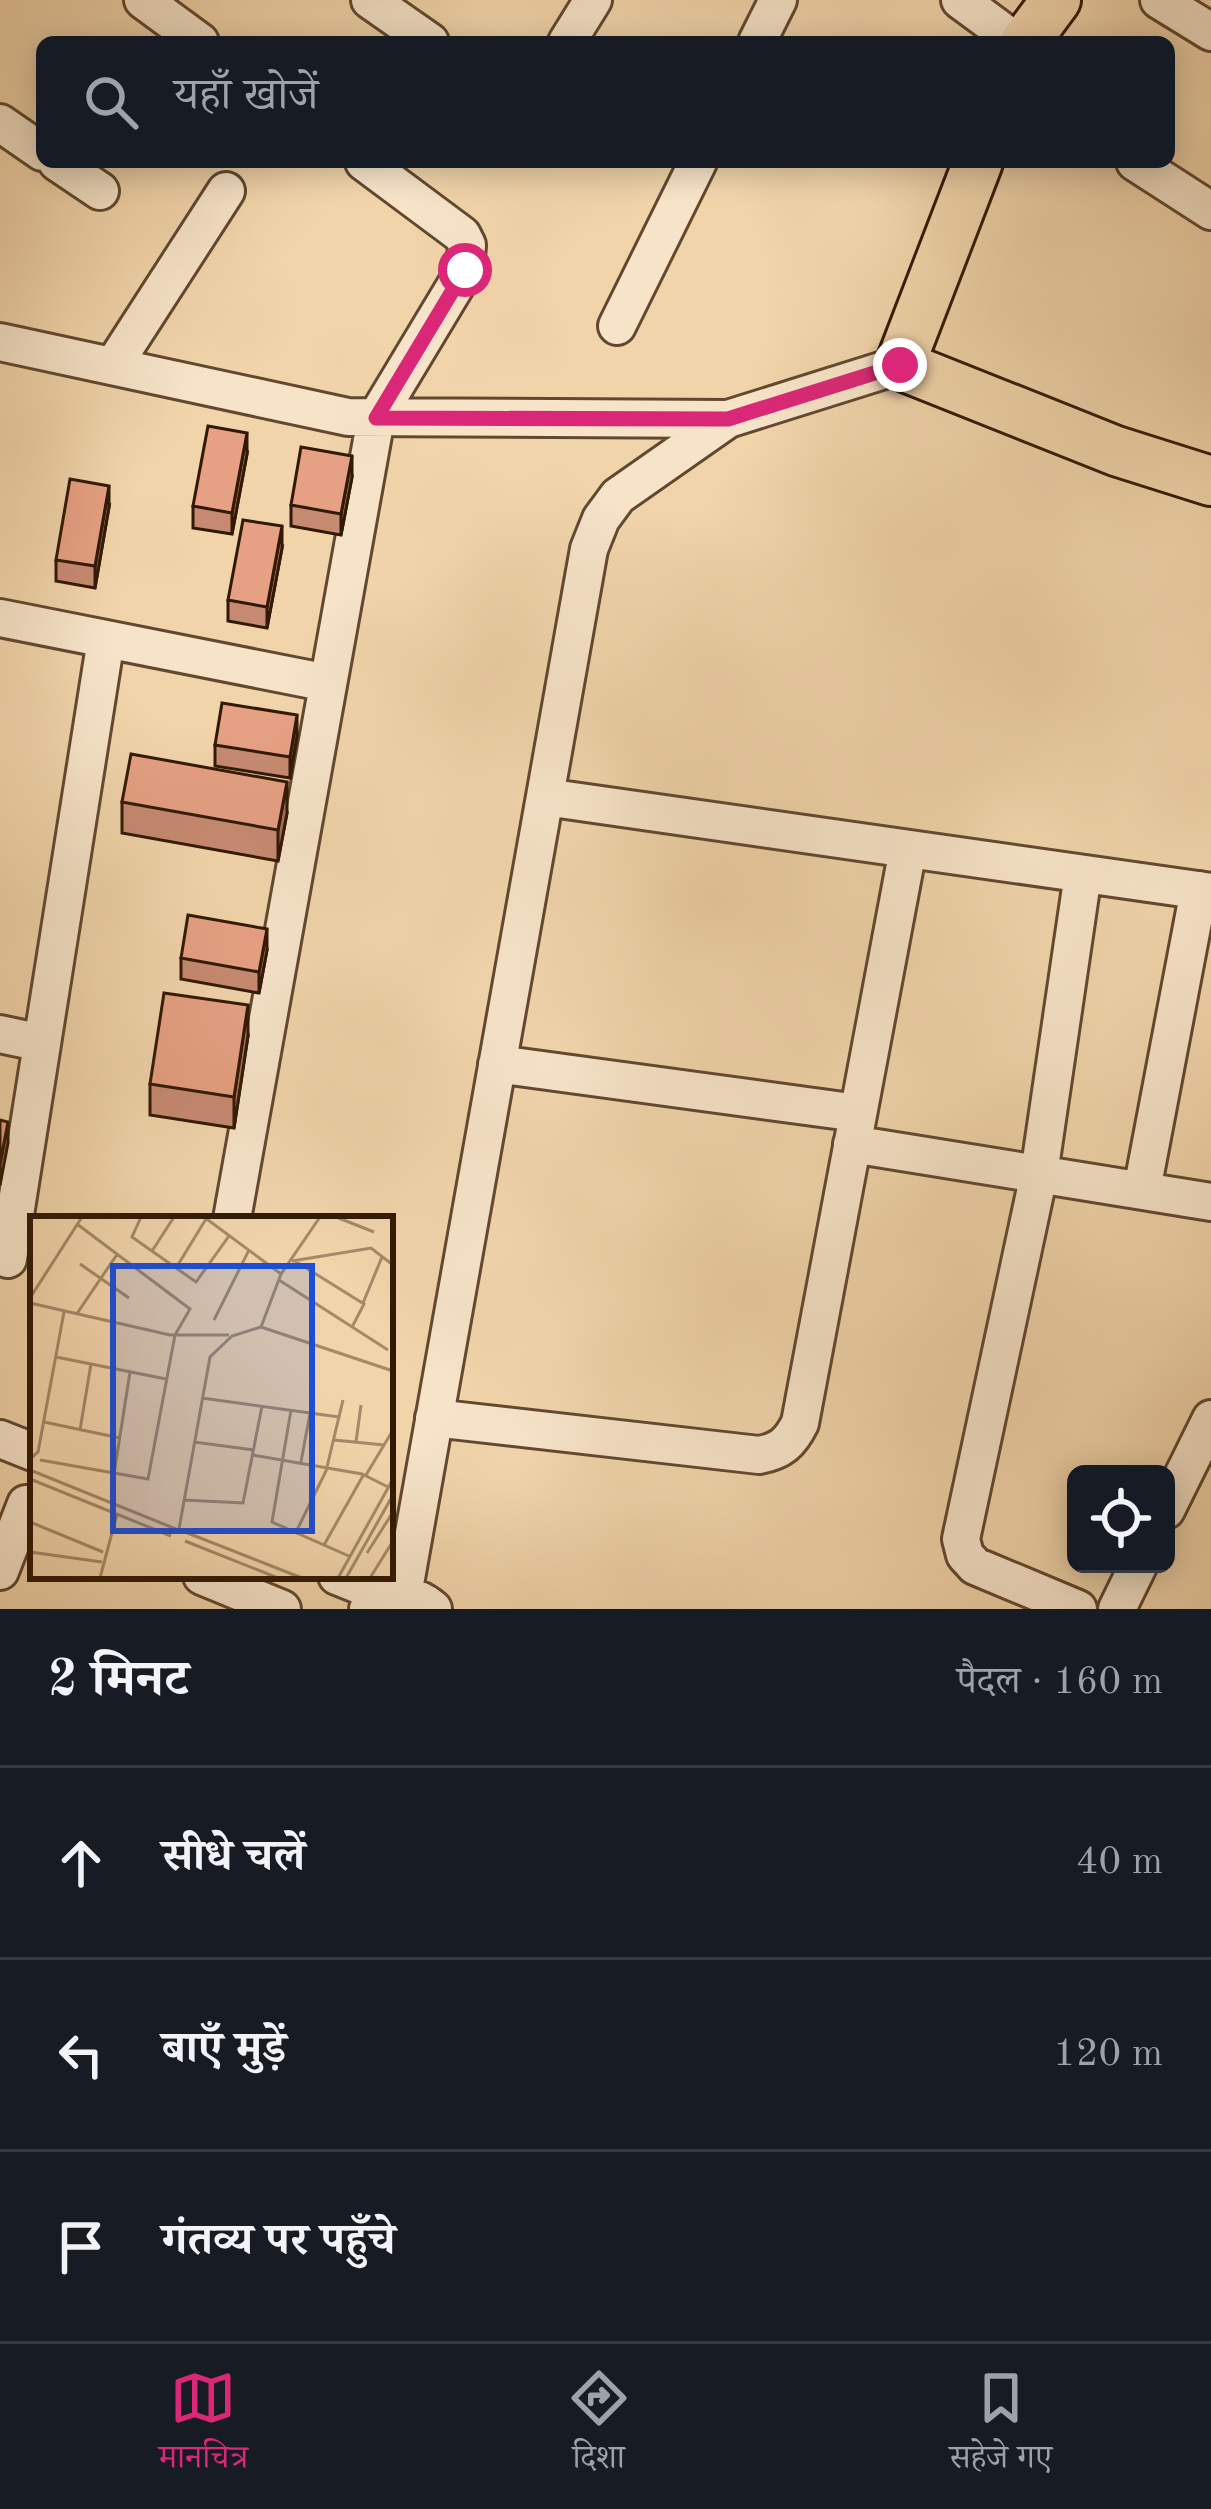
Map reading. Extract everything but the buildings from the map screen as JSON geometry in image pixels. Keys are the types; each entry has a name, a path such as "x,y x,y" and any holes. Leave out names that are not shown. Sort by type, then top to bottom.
{"main road":[{"path":"1026,36 1056,0"},
{"path":"976,168 900,365 1116,451 1211,481"}],"street":[{"path":"143,0 192,36"},
{"path":"571,36 592,0"},
{"path":"760,36 778,0"},
{"path":"960,0 1012,36"},
{"path":"1159,0 1211,32"},
{"path":"380,3 422,36"},
{"path":"0,123 36,148"},
{"path":"66,168 100,191"},
{"path":"233,1216 376,418 465,270 467,245 462,235 372,168"},
{"path":"616,326 695,168"},
{"path":"1144,168 1211,211"},
{"path":"113,366 226,191"},
{"path":"0,342 348,416 728,419"},
{"path":"344,1579 398,1602 589,548 602,519 618,496 728,419 900,365"},
{"path":"0,618 328,683"},
{"path":"14,1260 41,1043 106,639"},
{"path":"544,797 1205,891 1142,1190"},
{"path":"434,1418 759,1455 779,1451 800,1423 908,849"},
{"path":"1078,1609 975,1566 965,1555 961,1539 1039,1174 1083,874"},
{"path":"0,1034 41,1043"},
{"path":"497,1064 855,1128 1039,1174 1211,1202"},
{"path":"1175,1492 1211,1419"},
{"path":"0,1439 30,1452"},
{"path":"0,1571 20,1501"},
{"path":"1117,1609 1135,1573"},
{"path":"209,1579 282,1609"}],"route":[{"path":"465,270 376,418 728,419 900,365"}]}
